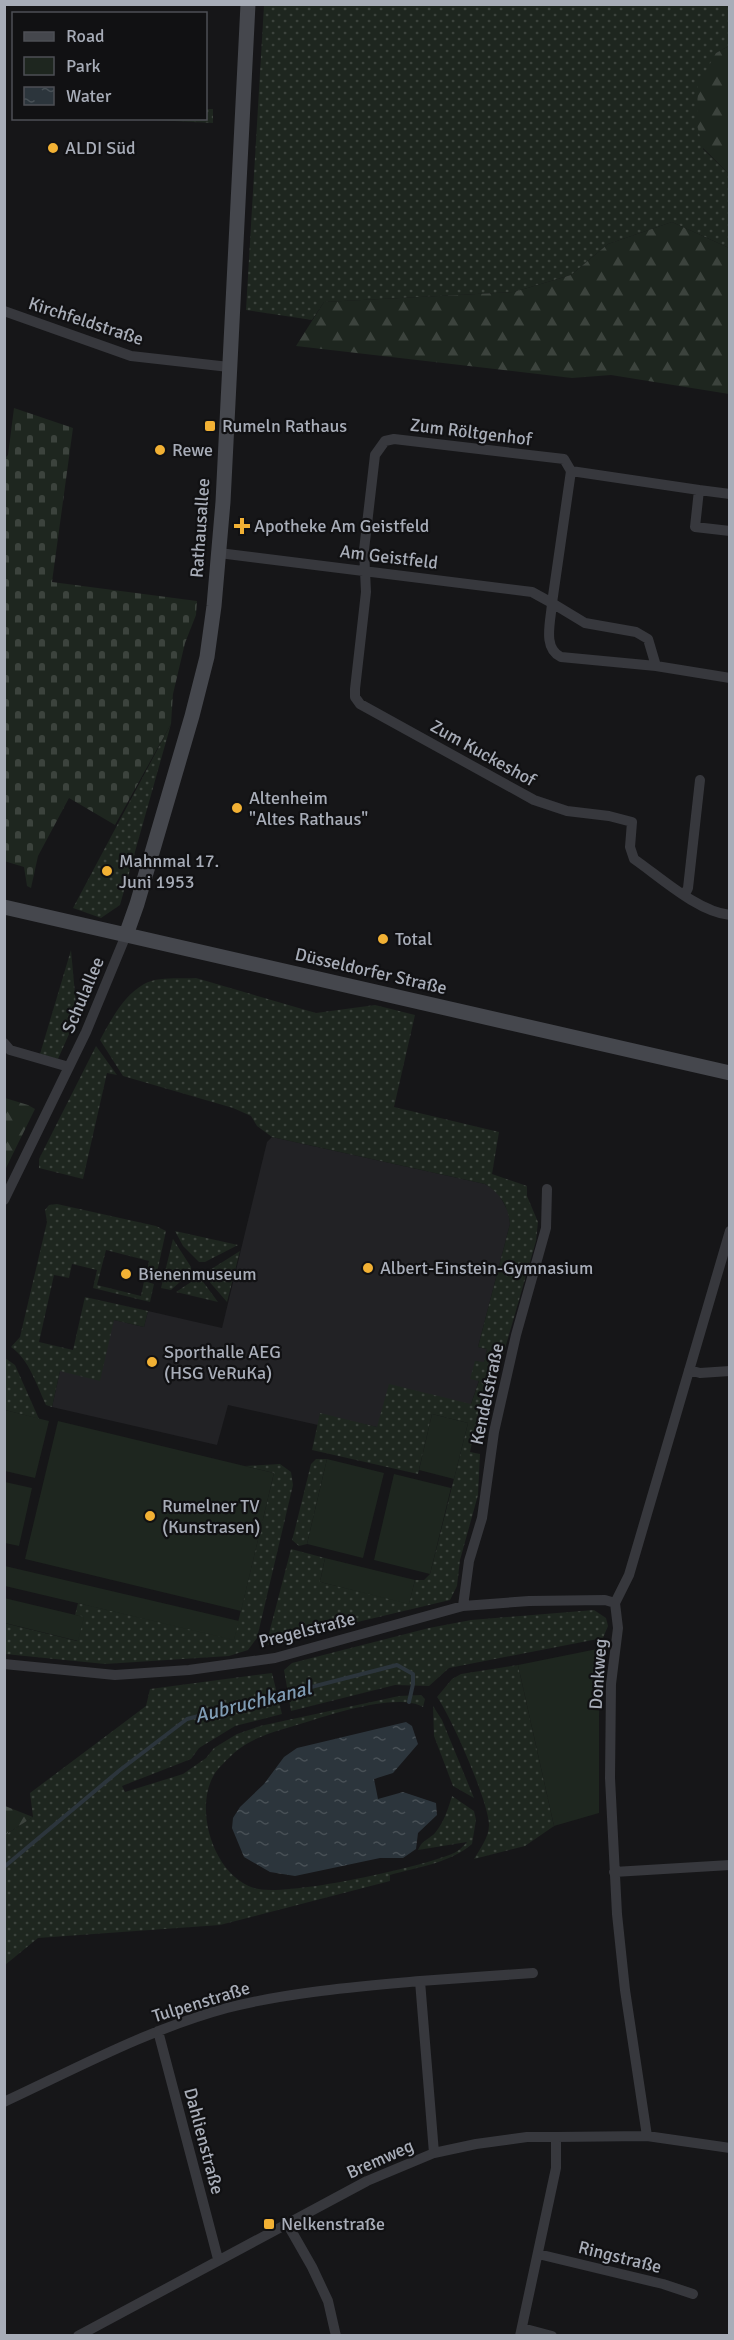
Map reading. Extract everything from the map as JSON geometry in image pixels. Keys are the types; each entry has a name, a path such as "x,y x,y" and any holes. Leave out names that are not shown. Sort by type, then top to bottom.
{"main road":[{"name":"Rathausallee","path":"126,935 138,904 207,657 219,553 248,4"},
{"name":"Düsseldorfer Straße","path":"4,907 729,1073"}],"street":[{"name":"Kirchfeldstraße","path":"4,311 131,356 229,366"},
{"name":"Zum Röltgenhof","path":"365,570 364,550 375,456 385,441 394,439 564,459 571,471 729,494"},
{"path":"571,471 552,603 549,646 554,654 561,657 656,666 729,678"},
{"path":"699,490 694,527 729,531"},
{"name":"Am Geistfeld","path":"219,553 532,592 585,623 636,632 648,639 656,666"},
{"name":"Zum Kuckeshof","path":"365,570 366,592 355,689 355,698 360,705 534,800 567,811 609,816 632,822 630,847 634,859 718,914 729,915"},
{"path":"685,894 688,888 700,780"},
{"name":"Schulallee","path":"4,1200 69,1067 126,935"},
{"path":"4,1043 10,1050 69,1067"},
{"name":"Kendelstraße","path":"463,1606 469,1561 482,1518 494,1432 516,1335 546,1228 547,1189"},
{"path":"615,1603 629,1575 729,1231"},
{"path":"689,1370 700,1373 729,1371"},
{"name":"Pregelstraße","path":"4,1664 115,1675 189,1670 275,1658 463,1606 529,1601 604,1600 615,1603"},
{"name":"Donkweg","path":"615,1603 618,1628 611,1684 610,1778 614,1872 625,1990 647,2136"},
{"path":"614,1872 729,1865"},
{"name":"Tulpenstraße","path":"4,2102 158,2031 239,2006 284,1997 420,1981 532,1972"},
{"path":"420,1981 434,2153"},
{"name":"Dahlienstraße","path":"158,2031 218,2259"},
{"name":"Bremweg","path":"78,2336 367,2181 434,2153 476,2144 556,2137 647,2136 729,2148"},
{"path":"552,2336 521,2332 556,2168 556,2137"},
{"path":"288,2225 312,2266 328,2301 336,2336"},
{"name":"Ringstraße","path":"538,2254 663,2284 693,2294"}],"shaded area":[{"name":"Albert-Einstein-Gymnasium","path":"272,1137 485,1184 497,1191 508,1211 510,1224 478,1347 487,1349 484,1363 475,1361 479,1380 471,1404 377,1427 320,1415 318,1425 228,1405 217,1445 52,1407 60,1371 114,1320 144,1327 148,1311 222,1328 267,1142"}],"green space":[{"path":"264,5 729,5 729,46 716,53 703,149 729,174 729,248 672,222 608,244 571,275 514,292 324,302 312,320 246,310"},
{"path":"729,46 729,174 703,148 697,125 698,85 716,53"},
{"path":"207,109 213,109 213,123 155,120 207,120"},
{"path":"672,222 729,248 729,394 611,375 572,378 296,346 324,302 514,292 571,275 608,244"},
{"path":"14,408 73,428 52,582 197,601 196,615 185,643 173,694 171,724 115,825 69,798 38,856 31,888 27,886 24,867 4,861 4,459 8,455"},
{"path":"171,724 120,905 101,918 73,908"},
{"path":"71,950 77,1016 58,1059 40,1054"},
{"path":"196,978 316,1013 375,1005 415,1015 394,1107 499,1132 492,1174 527,1186 527,1196 538,1222 536,1241 487,1411 479,1410 470,1452 480,1454 478,1495 460,1560 457,1586 450,1600 268,1645 267,1641 291,1549 325,1558 320,1582 409,1603 415,1580 424,1580 430,1574 468,1423 432,1414 418,1474 312,1450 320,1413 377,1427 389,1384 471,1404 479,1381 470,1379 475,1361 484,1362 487,1349 478,1347 510,1224 508,1212 499,1196 485,1184 272,1137 257,1126 251,1116 233,1108 123,1076 100,1040 118,1009 130,995 150,981"},
{"path":"96,1046 117,1075 107,1073 83,1179 39,1168 39,1159"},
{"path":"5,1098 35,1109 5,1170"},
{"path":"57,1204 156,1226 166,1231 156,1277 146,1275 149,1261 106,1250 97,1285 141,1296 144,1281 154,1284 150,1302 93,1288 97,1270 72,1264 69,1278 54,1275 39,1342 73,1350 85,1297 148,1311 144,1327 114,1320 100,1381 60,1371 52,1407 46,1405 28,1366 11,1347 20,1337 47,1222 45,1210 49,1205"},
{"path":"175,1231 238,1245 205,1262 199,1262 183,1246"},
{"path":"173,1239 191,1267 191,1272 171,1290 161,1288"},
{"path":"240,1251 227,1302 207,1279 205,1273"},
{"path":"197,1278 201,1279 218,1302 176,1292"},
{"path":"5,1358 15,1365 39,1419 5,1410"},
{"path":"5,1410 49,1421 35,1478 5,1471"},
{"path":"432,1414 468,1423 454,1479 419,1470"},
{"name":"Rumelner TV (Kunstrasen)","path":"58,1421 274,1473 241,1611 25,1559"},
{"path":"316,1459 327,1459 307,1544 299,1546 292,1540 311,1464"},
{"path":"327,1459 384,1473 363,1558 307,1544"},
{"path":"280,1464 291,1472 293,1485 257,1638 248,1650 229,1656 105,1664 5,1654 4,1623 77,1641 83,1617 75,1615 78,1603 234,1639 274,1473 245,1466"},
{"path":"394,1474 451,1488 430,1574 374,1560"},
{"path":"5,1482 32,1488 19,1546 5,1543"},
{"path":"325,1558 415,1580 409,1604 320,1582"},
{"path":"5,1566 239,1621 234,1640 5,1586"},
{"path":"4,1598 84,1617 78,1641 5,1623"},
{"path":"594,1610 606,1618 608,1626 603,1638 449,1668 429,1686 395,1685 291,1711 284,1670 292,1663 429,1628 471,1620"},
{"path":"602,1648 599,1813 554,1826 518,1665"},
{"path":"518,1665 554,1826 525,1846 474,1859 488,1834 487,1814 468,1760 437,1697 452,1679 461,1674"},
{"path":"272,1673 282,1714 235,1726 199,1748 191,1759 122,1786 125,1792 183,1774 206,1758 214,1748 237,1734 260,1726 399,1696 421,1695 425,1699 423,1707 399,1702 368,1705 272,1733 242,1746 217,1770 209,1787 206,1804 211,1839 218,1855 240,1881 254,1888 270,1890 353,1880 413,1866 456,1852 467,1842 418,1850 423,1842 438,1829 452,1796 474,1811 476,1820 472,1844 444,1860 390,1875 390,1881 220,1925 38,1938 5,1965 5,1835 33,1817 30,1793 146,1706 150,1689"},
{"path":"433,1706 442,1720 474,1798 453,1786 434,1736"},
{"path":"5,1806 33,1817 5,1835"}],"water":[{"path":"406,1722 412,1726 418,1744 393,1773 374,1779 378,1799 403,1792 436,1803 437,1815 418,1833 416,1849 403,1858 380,1858 295,1876 270,1872 244,1857 232,1828 233,1818 240,1807 264,1784 284,1757 297,1748"}],"waterway":[{"name":"Aubruchkanal","path":"4,1867 120,1770 187,1719 397,1665 413,1674 409,1702"}],"place":[{"name":"ALDI Süd","path":"53,148"},
{"name":"Rumeln Rathaus","path":"210,426"},
{"name":"Rewe","path":"160,450"},
{"name":"Apotheke Am Geistfeld","path":"242,526"},
{"name":"Altenheim \"Altes Rathaus\"","path":"237,808"},
{"name":"Mahnmal 17. Juni 1953","path":"107,871"},
{"name":"Total","path":"383,939"},
{"name":"Albert-Einstein-Gymnasium","path":"368,1268"},
{"name":"Bienenmuseum","path":"126,1274"},
{"name":"Sporthalle AEG (HSG VeRuKa)","path":"152,1362"},
{"name":"Rumelner TV (Kunstrasen)","path":"150,1516"},
{"name":"Nelkenstraße","path":"269,2224"}]}
